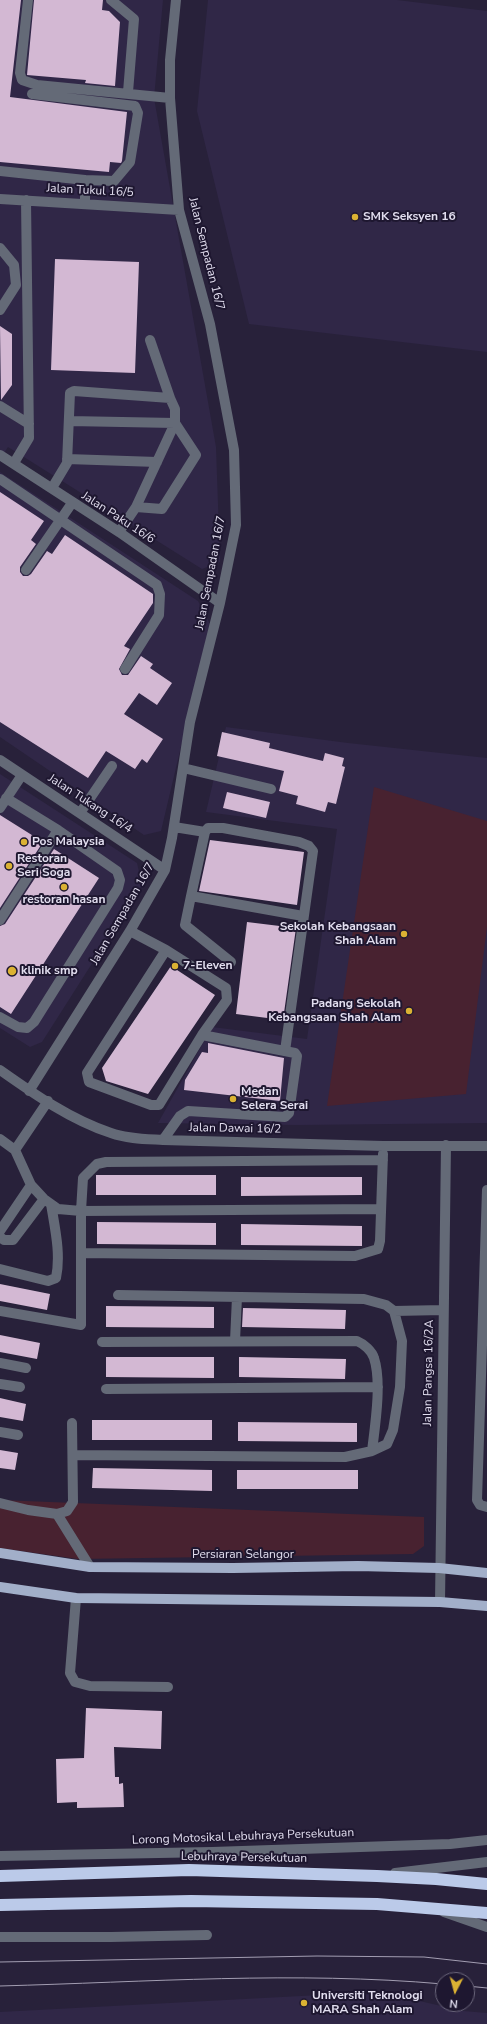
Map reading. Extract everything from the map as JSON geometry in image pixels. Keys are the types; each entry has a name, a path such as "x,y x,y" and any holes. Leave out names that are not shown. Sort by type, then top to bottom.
{"highway":[{"name":"Lebuhraya Persekutuan","path":"0,1876 189,1870 377,1876 436,1879 487,1884"},
{"path":"0,1905 191,1901 377,1904 487,1913"}],"main road":[{"name":"Persiaran Selangor","path":"0,1553 90,1567 439,1568 487,1573"},
{"path":"0,1587 76,1598 440,1602 487,1606"}],"street":[{"path":"28,0 20,74 22,80 38,85 128,92 170,98"},
{"path":"111,0 134,19 128,92"},
{"name":"Jalan Sempadan 16/7","path":"29,1091 130,931 165,870 184,768 190,722 220,603 236,525 234,450 210,324 179,210 170,98 170,60 176,0"},
{"path":"0,171 86,180 114,181 130,162 138,113 135,106 32,94"},
{"path":"85,204 86,180"},
{"name":"Jalan Tukul 16/5","path":"0,199 179,210"},
{"path":"14,463 29,438 26,200"},
{"path":"0,248 14,265 16,285 0,310"},
{"path":"119,532 136,507 175,423 175,410 150,340"},
{"path":"52,488 67,463 70,393 74,391 170,398"},
{"path":"0,406 29,424"},
{"path":"69,421 175,423"},
{"path":"136,507 162,509 196,455 175,423"},
{"name":"Jalan Paku 16/6","path":"0,455 119,532 220,603"},
{"path":"67,459 157,462"},
{"path":"0,479 157,585 160,594 159,615 125,669"},
{"path":"26,570 72,503"},
{"name":"Jalan Tukang 16/4","path":"0,760 165,870"},
{"path":"80,813 112,766"},
{"path":"184,768 271,789"},
{"path":"0,808 22,775"},
{"path":"0,1017 18,1028 27,1028 34,1022 118,888 120,880 117,871 58,830 6,798"},
{"path":"174,827 205,832"},
{"path":"231,962 185,925 205,832 208,828 223,828 299,842 309,846 313,851 285,1051"},
{"path":"0,920 58,830"},
{"path":"191,896 303,916"},
{"path":"130,931 166,950 226,988 227,1000 202,1035 159,1105 151,1105 89,1082 87,1073 166,950"},
{"path":"163,1140 180,1116 188,1111 285,1117 289,1113 297,1056 295,1053 202,1035"},
{"name":"Jalan Dawai 16/2","path":"0,1070 29,1091 81,1120 112,1134 127,1137 163,1140 383,1146 487,1146"},
{"path":"15,1150 48,1101"},
{"path":"0,1139 15,1150 31,1185 48,1202 58,1208 81,1211 381,1209"},
{"name":"Jalan Pangsa 16/2A","path":"440,1602 439,1568 446,1145"},
{"path":"81,1253 355,1256 378,1249 383,1146"},
{"path":"0,1311 81,1325 81,1211 83,1178 97,1164 106,1162 383,1160"},
{"path":"0,1231 31,1185"},
{"path":"487,1190 482,1495 477,1500 480,1505 487,1507"},
{"path":"0,1237 4,1240 13,1240 48,1202"},
{"path":"0,1269 48,1281 56,1278 58,1250 48,1202"},
{"path":"118,1295 364,1299 386,1305 394,1311 443,1310"},
{"path":"235,1341 237,1297"},
{"path":"73,1455 345,1457 372,1451 387,1444 394,1423 400,1387 402,1341 394,1311"},
{"path":"102,1342 357,1341 364,1344 374,1357 378,1387 372,1451"},
{"path":"0,1363 26,1368"},
{"path":"0,1384 20,1387"},
{"path":"106,1389 378,1387"},
{"path":"0,1503 28,1510 57,1514 67,1511 74,1502 72,1423"},
{"path":"0,1432 18,1435"},
{"path":"57,1514 90,1567"},
{"path":"76,1598 70,1673 75,1682 90,1686 168,1687"},
{"name":"Lorong Motosikal Lebuhraya Persekutuan","path":"0,1856 212,1852 450,1844 487,1840"},
{"path":"377,1876 487,1862"},
{"path":"434,1909 487,1927"},
{"path":"0,1936 111,1937 207,1935"}],"shaded area":[{"path":"0,0 163,0 154,98 216,447 220,562 202,569 8,447 0,459"},
{"name":"SMK Seksyen 16","path":"208,0 397,0 487,11 487,352 249,324 197,111"},
{"path":"0,472 198,601 210,624 161,831 144,835 0,737"},
{"name":"Sekolah Kebangsaan Shah Alam","path":"226,727 348,743 487,758 487,1123 297,1125 158,1123 212,1027 307,1039 337,829 206,812"},
{"path":"0,774 137,863 142,885 42,1042 30,1047 0,1028"},
{"name":"Padang Sekolah Kebangsaan Shah Alam","path":"374,787 487,821 487,927 466,1094 327,1106"},
{"path":"0,1500 424,1517 424,1546 413,1554 78,1559 0,1548"},
{"name":"Universiti Teknologi MARA Shah Alam","path":"389,1994 435,2005 435,2012 487,2013 487,2024 0,2024 0,2012 320,1995"}],"building":[{"path":"0,0 21,0 10,97 127,112 122,161 121,163 110,162 109,172 0,162"},
{"path":"34,0 103,0 102,10 109,11 120,22 115,86 85,83 86,80 27,75"},
{"path":"55,259 139,262 135,373 51,370"},
{"path":"0,326 12,334 12,385 1,400"},
{"path":"0,492 44,521 31,540 36,544 20,567 20,572 23,576 28,576 31,574 47,551 52,554 65,535 153,594 153,603 124,646 130,649 119,669 122,675 128,675 141,656 153,664 150,668 172,683 157,705 139,693 124,714 163,739 147,763 142,759 135,769 106,751 88,778 0,722"},
{"path":"222,732 270,743 269,748 323,761 325,753 344,758 342,766 345,767 336,804 328,802 325,812 296,804 298,796 279,791 284,771 217,756"},
{"path":"227,792 270,802 266,818 223,808"},
{"path":"0,815 43,842 0,908"},
{"path":"210,840 304,852 297,905 199,891"},
{"path":"54,849 99,878 11,1014 0,1007 0,926 5,924"},
{"path":"247,922 296,928 283,1020 236,1014"},
{"path":"171,966 215,995 148,1094 106,1081 102,1068"},
{"path":"208,1043 284,1058 280,1101 184,1090 185,1080 202,1052 208,1053"},
{"path":"96,1175 216,1175 216,1195 96,1195"},
{"path":"241,1177 362,1177 362,1195 241,1196"},
{"path":"97,1222 216,1223 216,1245 97,1244"},
{"path":"241,1224 362,1226 362,1246 241,1245"},
{"path":"0,1284 50,1294 47,1310 0,1301"},
{"path":"106,1306 214,1307 214,1328 106,1327"},
{"path":"243,1308 346,1310 345,1329 242,1327"},
{"path":"0,1335 40,1343 37,1359 0,1352"},
{"path":"106,1357 214,1357 214,1378 106,1377"},
{"path":"239,1357 346,1359 345,1379 239,1377"},
{"path":"0,1398 26,1404 23,1421 0,1417"},
{"path":"92,1420 212,1420 212,1440 92,1440"},
{"path":"238,1422 357,1423 357,1442 238,1441"},
{"path":"0,1450 18,1453 15,1470 0,1468"},
{"path":"93,1468 212,1470 212,1491 92,1488"},
{"path":"237,1470 358,1470 358,1489 237,1489"},
{"path":"86,1708 162,1711 161,1749 114,1747 115,1777 119,1777 119,1784 123,1783 124,1807 77,1808 77,1802 57,1803 56,1759 84,1758"}],"tram line":[{"path":"0,1962 317,1956 424,1957 487,1964"},
{"path":"0,1986 166,1980 277,1978 332,1978 435,1983"},
{"path":"475,1987 487,1988"}],"place":[{"name":"SMK Seksyen 16","path":"355,217"},
{"name":"Pos Malaysia","path":"24,842"},
{"name":"Restoran Seri Soga","path":"9,866"},
{"name":"restoran hasan","path":"64,887"},
{"name":"Sekolah Kebangsaan Shah Alam","path":"404,934"},
{"name":"7-Eleven","path":"175,966"},
{"name":"klinik smp","path":"12,971"},
{"name":"Padang Sekolah Kebangsaan Shah Alam","path":"409,1011"},
{"name":"Medan Selera Serai","path":"233,1099"},
{"name":"Universiti Teknologi MARA Shah Alam","path":"304,2003"}]}
